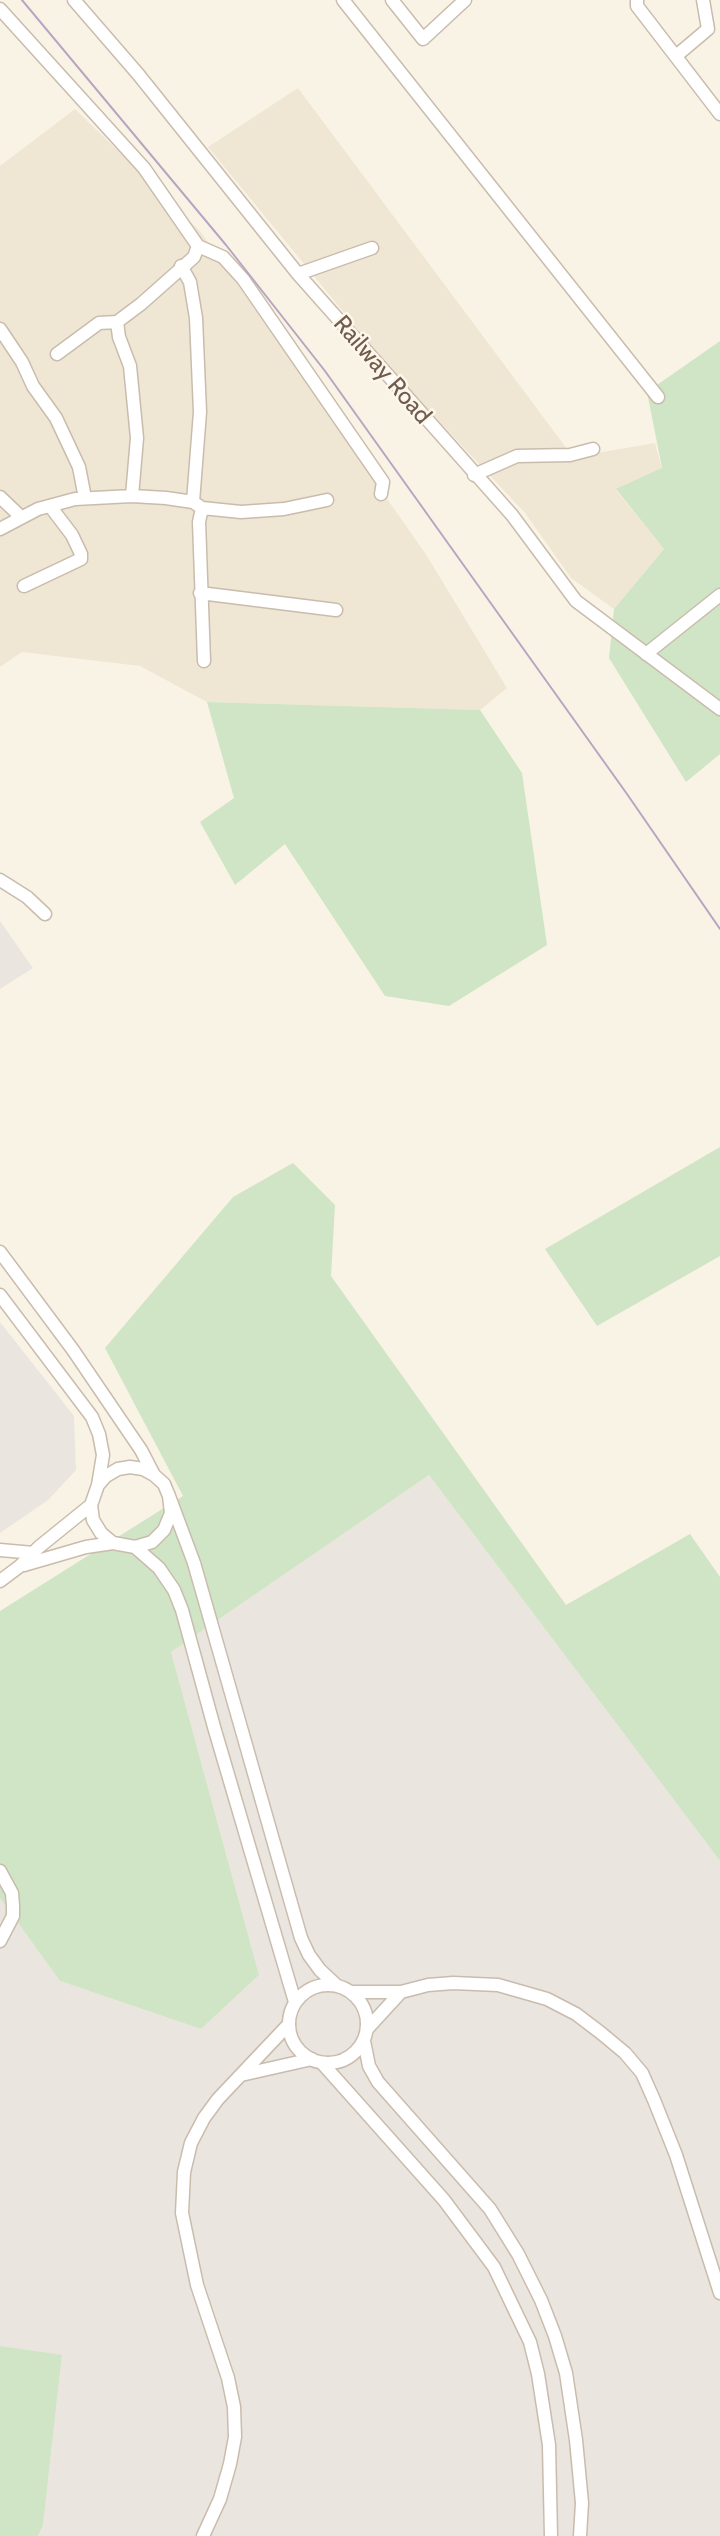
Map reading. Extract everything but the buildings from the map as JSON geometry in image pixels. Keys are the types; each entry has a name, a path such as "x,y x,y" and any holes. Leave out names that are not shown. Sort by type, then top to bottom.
{"street":[{"name":"Railway Road","path":"74,0 138,74 298,274 512,515 576,601 720,709"},
{"path":"343,0 659,397"},
{"path":"397,2 423,39 465,0"},
{"path":"637,0 637,6 720,114"},
{"path":"676,56 708,29 703,0"},
{"path":"0,9 144,168 198,246 223,257 243,279 383,482 381,494"},
{"path":"57,354 99,323 117,322 141,304 194,257 198,246"},
{"path":"298,274 372,248"},
{"path":"181,266 190,282 196,318 200,412 200,593 204,662"},
{"path":"117,322 119,337 130,366 137,438 132,496"},
{"path":"0,329 22,362 33,386 56,418 79,467 85,498"},
{"path":"474,475 517,456 570,455 593,449"},
{"path":"0,496 21,517"},
{"path":"0,529 21,517 50,506 85,498 132,496 198,505 224,512 263,512 327,500"},
{"path":"24,586 80,559 81,554 72,535 50,506"},
{"path":"200,593 336,610"},
{"path":"646,654 720,596"},
{"path":"0,880 27,897 45,914"},
{"path":"0,1252 73,1350 155,1475 164,1484 194,1563 301,1938 309,1955 336,1985 352,1992 401,1992 428,1985 476,1983 522,1990 576,2014 625,2053 642,2073 654,2100 680,2167 720,2293"},
{"path":"0,1295 92,1417 103,1455 98,1485 91,1505 93,1520 101,1533 113,1543"},
{"path":"98,1485 118,1469 143,1469 155,1475"},
{"path":"20,1566 86,1547 113,1543 135,1547 152,1542 164,1530 171,1513 169,1496"},
{"path":"0,1580 91,1505"},
{"path":"135,1547 159,1568 174,1590 182,1610 295,2002"},
{"path":"0,1550 34,1553"},
{"path":"0,1871 12,1893 13,1906 9,1927 0,1941"},
{"path":"336,1985 313,1987 295,2002 289,2024 296,2045 317,2061 444,2200 466,2225 494,2267 530,2342 538,2374 549,2445 551,2536"},
{"path":"352,1992 367,2014 369,2066 378,2082 490,2209 518,2254 541,2300 566,2373 578,2452 582,2503 580,2536"},
{"path":"240,2075 317,2061 334,2063 346,2059 356,2052 366,2034 401,1992"},
{"path":"203,2536 220,2499 230,2464 235,2437 234,2407 228,2378 197,2285 182,2213 184,2172 191,2143 204,2118 240,2075 289,2024"}],"shaded area":[{"path":"298,88 573,457 655,443 662,469 616,490 664,549 614,609 571,578 525,513 392,371 208,147"},
{"path":"75,109 200,231 427,556 507,688 480,710 207,702 140,666 22,652 0,667 0,166"},
{"path":"0,921 33,968 0,989"},
{"path":"0,1322 74,1416 76,1470 48,1500 0,1533"},
{"path":"429,1475 720,1861 720,2536 38,2536 43,2525 62,2356 0,2346 0,1898 60,1981 201,2029 259,1975 171,1652"}],"green space":[{"path":"720,341 720,754 686,782 609,658 614,609 664,549 616,489 662,468 647,392"},
{"path":"207,702 480,710 522,773 547,945 449,1006 385,996 285,844 235,885 200,822 234,798"},
{"path":"720,1147 720,1256 597,1326 545,1249"},
{"path":"293,1163 335,1205 331,1276 566,1605 690,1534 720,1577 720,1861 429,1475 171,1652 259,1975 201,2029 60,1981 0,1898 0,1611 183,1496 105,1348 233,1197"},
{"path":"0,2346 62,2355 43,2525 38,2536 0,2536"}],"tram line":[{"path":"22,0 226,245 325,371 720,929"}]}
